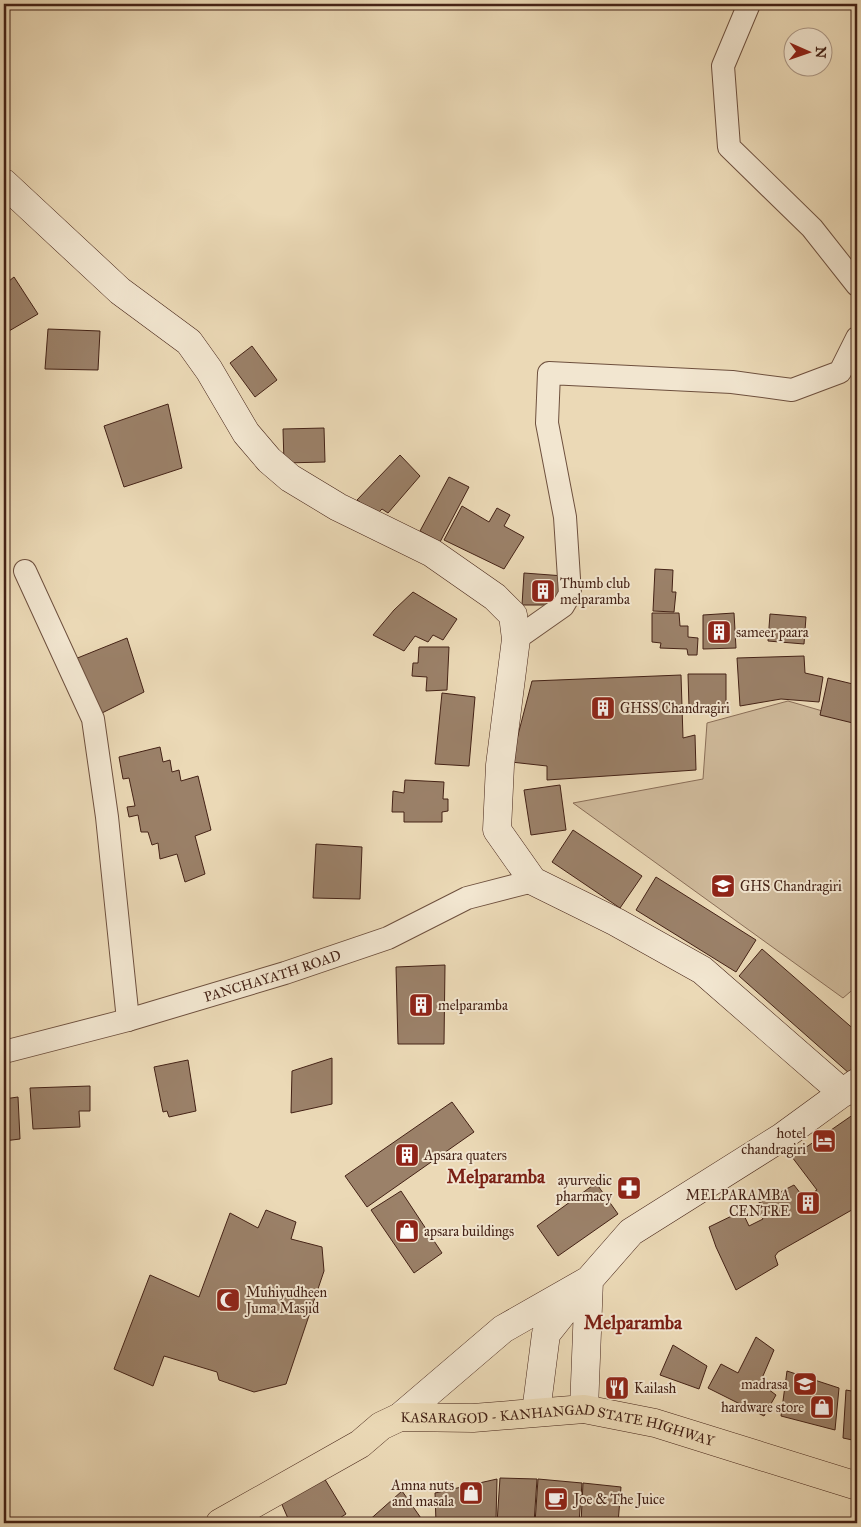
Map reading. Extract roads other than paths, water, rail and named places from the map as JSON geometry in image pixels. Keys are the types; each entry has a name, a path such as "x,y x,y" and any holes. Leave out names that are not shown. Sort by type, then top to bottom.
{"main road":[{"name":"KASARAGOD - KANHANGAD STATE HIGHWAY","path":"220,1523 360,1444 381,1426 400,1417 473,1418 584,1409 626,1419 655,1423 857,1486"}],"street":[{"path":"749,4 723,66 728,147 812,228 857,285"},
{"path":"4,183 120,291 189,342 209,370 246,433 269,460 290,478 338,507 432,553 495,597 513,615 516,639 500,765 497,830 533,881 616,922 702,970 850,1088 782,1137 631,1232 588,1280 546,1334 536,1412"},
{"path":"516,639 563,606 570,594 565,517 547,423 549,373 732,382 792,390 840,372 857,338"},
{"path":"25,571 93,719 107,817 128,1020"},
{"name":"PANCHAYATH ROAD","path":"4,1052 128,1020 303,967 388,938 467,898 533,881"},
{"path":"584,1409 588,1280"},
{"path":"400,1417 503,1329 588,1280"}],"place":[{"name":"Thumb club melparamba","path":"543,591"},
{"name":"sameer paara","path":"719,632"},
{"name":"GHSS Chandragiri","path":"603,708"},
{"name":"GHS Chandragiri","path":"723,886"},
{"name":"melparamba","path":"421,1005"},
{"name":"hotel chandragiri","path":"824,1141"},
{"name":"Apsara quaters","path":"407,1155"},
{"name":"ayurvedic pharmacy","path":"629,1188"},
{"name":"MELPARAMBA CENTRE","path":"808,1203"},
{"name":"apsara buildings","path":"407,1231"},
{"name":"Muhiyudheen Juma Masjid","path":"228,1300"},
{"name":"madrasa","path":"805,1384"},
{"name":"Kailash","path":"617,1388"},
{"name":"hardware store","path":"822,1407"},
{"name":"Amna nuts and masala","path":"471,1493"},
{"name":"Joe & The Juice","path":"556,1499"}],"district":[{"name":"Melparamba","path":"496,1176"},
{"name":"Melparamba","path":"633,1322"}]}
